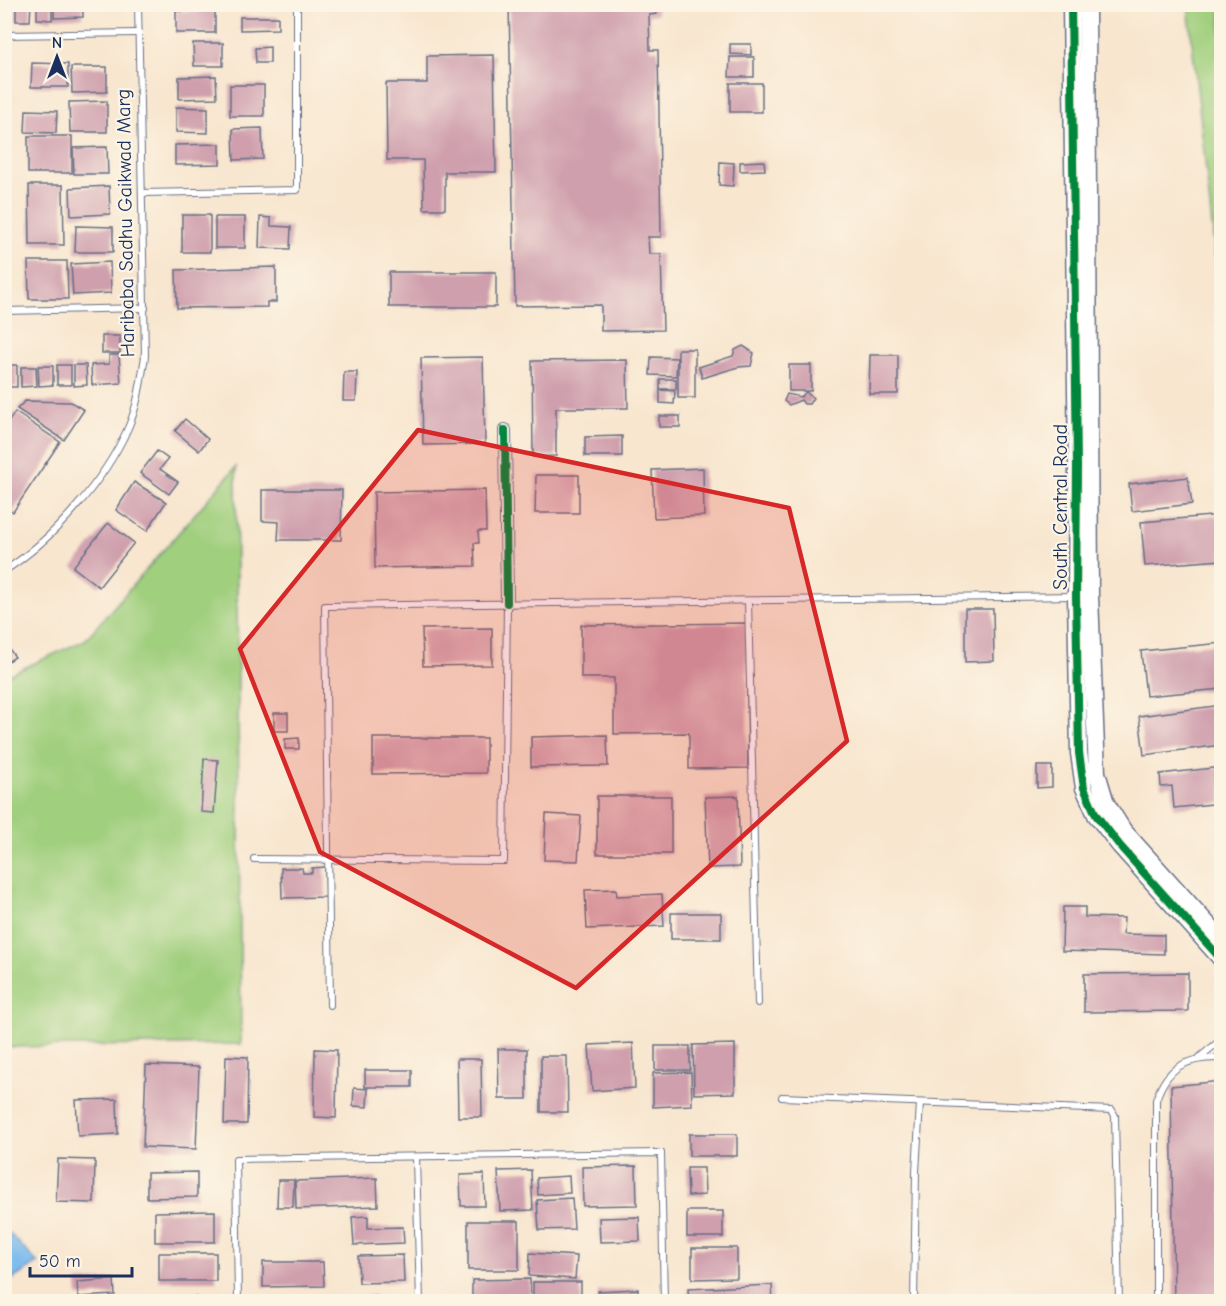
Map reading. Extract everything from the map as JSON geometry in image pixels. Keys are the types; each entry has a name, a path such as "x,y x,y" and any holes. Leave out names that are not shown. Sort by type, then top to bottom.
{"street":[{"name":"South Central Road","path":"1071,4 1077,466 1083,596 1097,773 1106,803 1125,842 1221,960"},
{"name":"South Central Road","path":"1083,596 1087,4"},
{"path":"505,430 507,603"},
{"name":"South Central Road","path":"1125,842 1221,940"}],"lane":[{"name":"Haribaba Sadhu Gaikwad Marg","path":"4,571 46,536 79,503 106,468 128,428 139,397 146,356 138,4"},
{"path":"142,193 297,190 297,4"},
{"path":"4,35 139,33"},
{"path":"4,311 145,308"},
{"path":"330,1005 326,606 1083,596"},
{"path":"748,601 758,1003"},
{"path":"254,859 504,861 507,603"},
{"path":"1156,1302 1156,1100 1162,1081 1178,1066 1200,1057 1221,1039"},
{"path":"1200,1057 1221,1058"},
{"path":"782,1097 1108,1109 1114,1112 1119,1302"},
{"path":"914,1302 916,1172 920,1103"},
{"path":"238,1302 236,1159 661,1154 664,1302"},
{"path":"416,1158 420,1302"}],"highlighted area":[{"path":"418,430 789,508 847,741 576,988 320,852 240,649"}],"green space":[{"path":"1188,5 1221,5 1221,308"},
{"path":"236,467 241,1044 5,1047 4,677 85,640"}],"water":[{"path":"5,1229 38,1263 5,1284"}],"building":[{"path":"16,4 31,4 30,21 16,21"},
{"path":"37,4 52,4 52,20 37,19"},
{"path":"54,4 83,4 83,17 54,18"},
{"path":"509,4 657,4 657,14 649,15 650,50 658,50 661,237 648,237 649,254 661,254 663,330 601,331 601,305 515,306"},
{"path":"176,11 215,12 215,33 176,33"},
{"path":"240,17 278,17 278,29 240,30"},
{"path":"193,43 223,43 223,66 194,66"},
{"path":"730,44 751,44 751,55 730,54"},
{"path":"270,47 270,63 256,63 255,48"},
{"path":"494,55 496,172 445,172 445,209 424,209 423,160 387,160 386,83 427,83 427,56"},
{"path":"730,57 754,57 754,77 729,77"},
{"path":"32,63 68,64 68,87 31,87"},
{"path":"71,67 107,67 107,92 72,93"},
{"path":"216,76 217,98 179,99 179,77"},
{"path":"730,83 762,83 762,112 730,112"},
{"path":"230,85 264,85 264,116 230,116"},
{"path":"107,101 107,132 70,132 69,102"},
{"path":"176,107 208,108 208,133 176,132"},
{"path":"26,110 57,111 56,133 25,132"},
{"path":"262,128 263,159 234,160 233,129"},
{"path":"28,136 72,136 72,173 28,173"},
{"path":"220,144 220,164 175,165 175,145"},
{"path":"107,147 108,174 74,174 73,148"},
{"path":"764,161 765,170 740,171 740,162"},
{"path":"720,162 734,163 733,186 719,185"},
{"path":"29,185 63,185 64,245 30,245"},
{"path":"109,186 110,214 71,216 70,188"},
{"path":"182,215 210,215 210,252 182,252"},
{"path":"215,217 245,217 245,248 215,248"},
{"path":"260,217 271,218 271,226 291,227 290,249 259,248"},
{"path":"76,226 113,227 113,252 75,252"},
{"path":"28,261 67,261 68,299 29,299"},
{"path":"110,262 111,293 73,295 71,264"},
{"path":"276,267 276,302 267,302 267,307 177,308 176,270"},
{"path":"389,272 496,272 496,307 389,307"},
{"path":"102,336 120,336 120,353 102,353"},
{"path":"743,346 754,353 751,366 738,367 702,378 699,367 733,356 735,350"},
{"path":"678,349 695,349 695,398 678,398"},
{"path":"109,355 119,355 121,383 92,385 91,365 109,364"},
{"path":"870,355 898,355 898,394 869,394"},
{"path":"483,357 485,444 423,445 421,358"},
{"path":"651,357 677,358 676,376 650,375"},
{"path":"627,360 628,408 556,408 556,456 533,457 532,361"},
{"path":"4,365 17,365 17,387 4,387"},
{"path":"57,365 71,365 71,385 57,385"},
{"path":"74,365 86,365 87,385 74,386"},
{"path":"789,365 811,365 811,391 789,391"},
{"path":"38,366 53,366 53,385 39,386"},
{"path":"21,367 36,367 37,386 21,387"},
{"path":"344,372 357,372 356,401 343,401"},
{"path":"660,379 676,379 676,389 660,389"},
{"path":"660,390 675,391 674,404 660,403"},
{"path":"806,392 813,398 809,404 804,404 801,400 789,405 784,401 787,394 801,397"},
{"path":"25,401 71,402 84,410 64,440 17,409"},
{"path":"15,412 60,442 13,512 5,506 5,427"},
{"path":"659,416 680,416 680,427 659,427"},
{"path":"185,419 208,439 199,451 175,431"},
{"path":"622,436 622,456 585,456 585,437"},
{"path":"157,451 168,459 160,469 178,482 169,494 140,473"},
{"path":"703,468 704,516 654,518 652,470"},
{"path":"536,475 579,475 579,513 535,513"},
{"path":"1188,477 1192,504 1132,511 1129,484"},
{"path":"134,482 166,502 147,531 116,510"},
{"path":"262,490 342,490 341,540 278,540 279,522 262,521"},
{"path":"485,490 486,531 478,531 479,543 474,543 475,566 375,568 374,492"},
{"path":"1222,515 1222,560 1145,566 1141,522"},
{"path":"108,523 134,543 99,587 73,567"},
{"path":"965,609 993,609 994,661 965,662"},
{"path":"746,623 748,768 689,769 689,733 614,734 614,678 581,678 581,625"},
{"path":"492,628 492,665 423,666 422,629"},
{"path":"4,642 15,657 4,664"},
{"path":"1222,643 1222,689 1146,696 1141,651"},
{"path":"1222,705 1222,745 1144,755 1139,716"},
{"path":"274,713 288,713 288,731 274,731"},
{"path":"607,735 608,766 531,767 531,737"},
{"path":"299,738 299,749 285,749 285,739"},
{"path":"373,738 486,738 486,773 373,774"},
{"path":"204,759 218,760 214,813 201,812"},
{"path":"1037,766 1052,766 1052,787 1037,788"},
{"path":"1222,767 1222,803 1174,808 1172,786 1161,787 1160,774"},
{"path":"597,796 671,796 671,854 597,854"},
{"path":"738,796 740,867 708,868 705,797"},
{"path":"546,814 581,816 578,861 544,860"},
{"path":"325,867 326,897 282,898 281,868 302,868 303,873 312,873 312,868"},
{"path":"616,889 617,896 662,894 664,926 587,929 585,890"},
{"path":"1063,907 1085,907 1085,917 1124,918 1123,934 1164,935 1164,954 1062,951"},
{"path":"671,913 721,913 721,939 671,939"},
{"path":"1188,973 1188,1011 1084,1012 1084,974"},
{"path":"633,1043 635,1088 592,1091 589,1045"},
{"path":"735,1044 735,1093 694,1094 693,1045"},
{"path":"655,1046 690,1046 690,1070 655,1070"},
{"path":"315,1049 337,1050 336,1118 314,1117"},
{"path":"498,1049 527,1049 527,1099 499,1099"},
{"path":"226,1056 248,1057 247,1124 224,1124"},
{"path":"541,1056 567,1056 568,1112 541,1112"},
{"path":"457,1059 481,1059 482,1117 458,1117"},
{"path":"146,1065 199,1067 196,1149 143,1147"},
{"path":"365,1070 412,1070 412,1087 365,1087"},
{"path":"691,1072 692,1105 653,1107 653,1073"},
{"path":"1222,1081 1222,1302 1174,1302 1171,1086"},
{"path":"354,1088 368,1089 367,1107 353,1106"},
{"path":"117,1099 118,1134 78,1136 76,1100"},
{"path":"689,1134 737,1134 737,1156 689,1156"},
{"path":"58,1159 95,1160 94,1203 56,1202"},
{"path":"636,1166 637,1205 583,1206 582,1167"},
{"path":"687,1168 704,1168 705,1195 688,1196"},
{"path":"531,1170 533,1210 500,1211 498,1171"},
{"path":"197,1172 197,1197 147,1198 147,1173"},
{"path":"484,1174 485,1206 461,1206 460,1175"},
{"path":"569,1176 570,1193 538,1195 537,1178"},
{"path":"377,1178 378,1206 296,1209 295,1181"},
{"path":"278,1180 294,1180 293,1207 277,1207"},
{"path":"572,1198 574,1229 539,1230 537,1200"},
{"path":"215,1211 215,1242 155,1242 155,1212"},
{"path":"687,1211 723,1211 723,1237 687,1237"},
{"path":"368,1216 368,1228 403,1227 404,1243 354,1245 352,1217"},
{"path":"639,1217 640,1241 600,1242 599,1218"},
{"path":"468,1221 519,1221 519,1270 468,1270"},
{"path":"692,1248 737,1248 737,1278 692,1279"},
{"path":"159,1253 216,1253 216,1281 159,1281"},
{"path":"530,1253 577,1256 575,1279 529,1276"},
{"path":"403,1255 404,1282 359,1283 358,1256"},
{"path":"263,1262 323,1262 324,1286 263,1287"},
{"path":"114,1279 115,1295 78,1297 77,1282"},
{"path":"530,1279 531,1302 472,1301 472,1280"},
{"path":"533,1282 581,1282 581,1302 533,1302"},
{"path":"772,1285 773,1302 689,1302 688,1289"},
{"path":"638,1289 638,1302 598,1302 598,1291"},
{"path":"358,1296 375,1296 375,1302 358,1302"},
{"path":"196,1297 197,1302 144,1302 144,1298"}],"cycle path":[{"path":"1071,4 1077,466 1076,596 1079,753 1084,788 1096,815 1120,846 1222,960"},
{"path":"505,430 507,603"}]}
